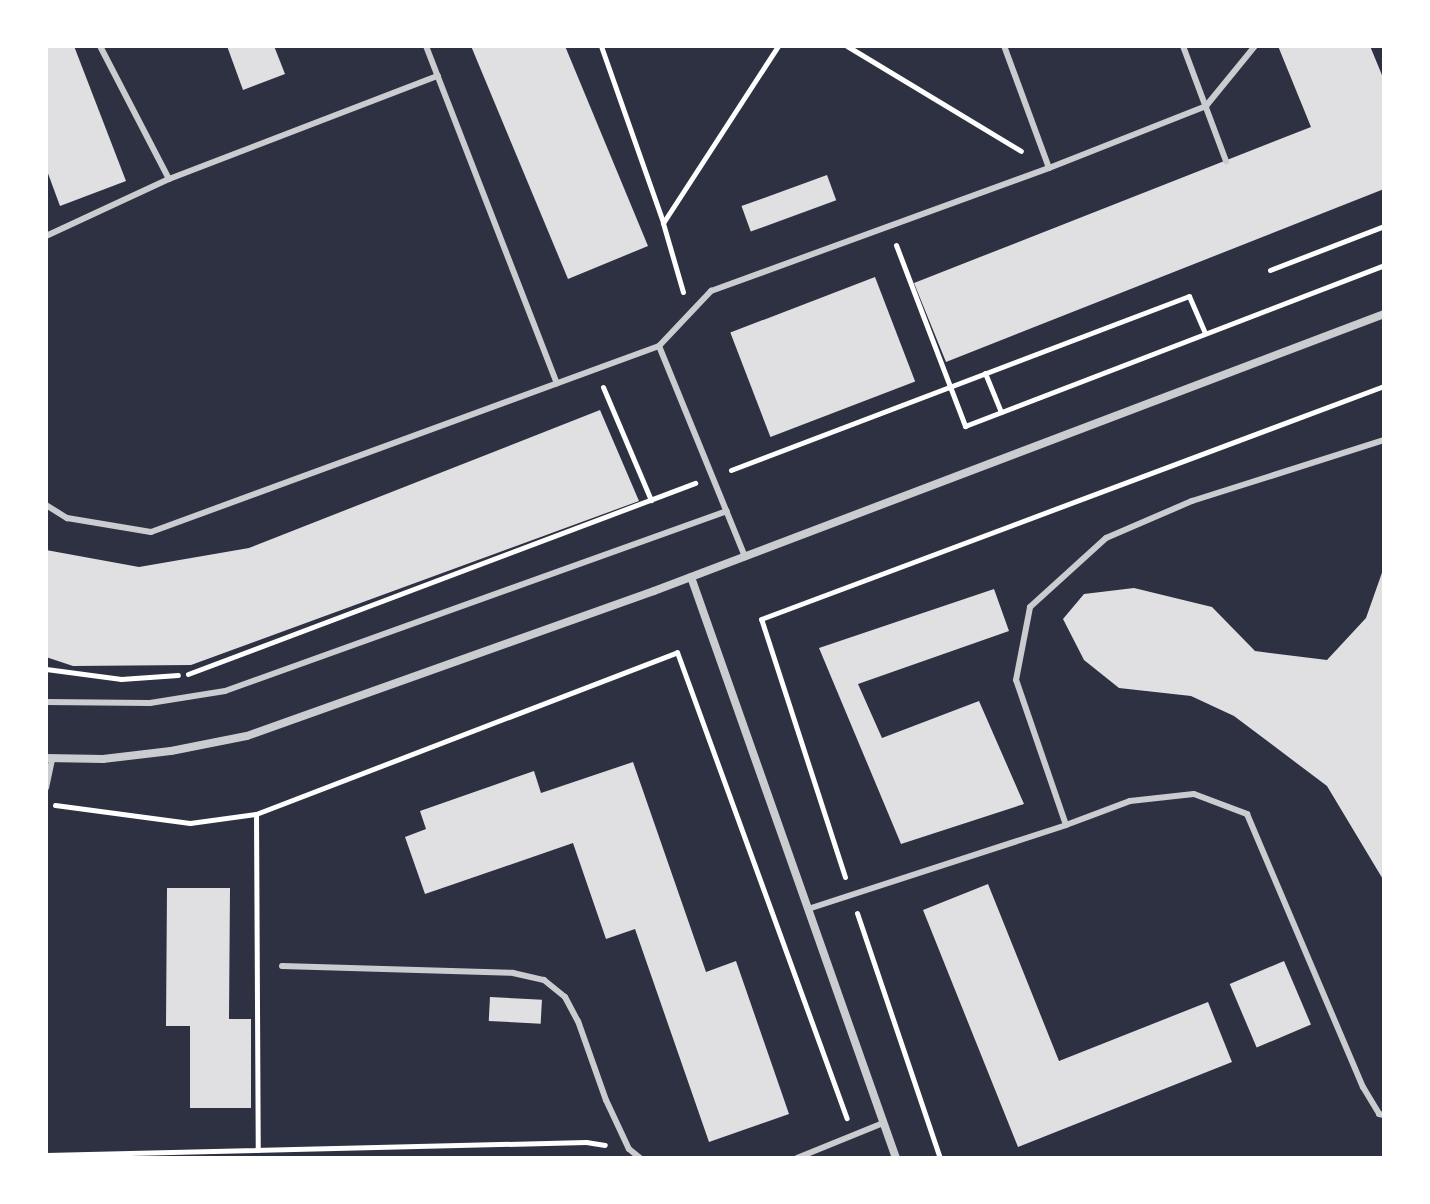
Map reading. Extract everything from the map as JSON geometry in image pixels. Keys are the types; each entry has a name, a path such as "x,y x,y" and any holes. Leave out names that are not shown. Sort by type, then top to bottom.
{"street":[{"path":"49,758 103,759 171,751 247,736 745,557 1384,314"},
{"path":"691,577 896,1158"}],"lane":[{"path":"100,46 169,179"},
{"path":"426,46 557,383"},
{"path":"1004,46 1049,168"},
{"path":"1183,46 1226,161"},
{"path":"46,505 67,518 151,532 659,346 711,291 1049,168 1206,106 1255,46"},
{"path":"46,236 169,179 438,76"},
{"path":"659,346 745,557"},
{"path":"1066,825 1016,680 1030,607 1106,538 1192,501 1384,440"},
{"path":"46,702 150,703 225,691 727,511"},
{"path":"46,788 49,758"},
{"path":"808,909 1066,825 1130,801 1194,794 1247,814 1363,1087 1379,1114 1384,1115"},
{"path":"282,966 513,973 544,980 565,997 578,1021 606,1100 629,1149 640,1158"},
{"path":"797,1158 883,1123"}],"path":[{"path":"601,46 663,223 690,313"},
{"path":"663,223 778,46"},
{"path":"847,46 1049,168"},
{"path":"889,226 965,426 1384,265"},
{"path":"1270,270 1384,226"},
{"path":"46,669 121,679 188,674 1189,296 1205,333"},
{"path":"596,369 651,500"},
{"path":"985,373 1001,412"},
{"path":"761,619 1384,386"},
{"path":"46,803 190,823 256,814 677,652 854,1137"},
{"path":"256,814 258,1150"},
{"path":"46,1155 586,1142 629,1149"}],"building":[{"path":"46,46 74,46 126,181 60,206 46,168"},
{"path":"227,46 274,46 285,74 243,90"},
{"path":"471,46 565,46 648,246 568,279"},
{"path":"1278,46 1370,46 1384,80 1384,189 946,362 914,283 1311,127"},
{"path":"827,175 836,200 751,231 741,206"},
{"path":"875,277 915,382 770,437 730,333"},
{"path":"600,410 639,501 191,665 73,666 46,657 46,550 139,567 249,548"},
{"path":"1384,567 1384,881 1327,786 1234,716 1191,696 1119,688 1084,660 1063,619 1084,594 1134,588 1212,607 1255,651 1327,660 1366,618"},
{"path":"994,589 1009,631 858,684 882,738 979,701 1024,804 901,844 819,648"},
{"path":"633,762 706,972 736,961 789,1114 709,1142 635,929 606,939 573,843 425,894 405,837 426,829 420,811 534,771 541,793"},
{"path":"988,884 1059,1061 1208,1002 1232,1062 1018,1147 923,910"},
{"path":"167,888 230,888 229,1019 251,1019 251,1108 190,1108 190,1026 166,1026"},
{"path":"1284,961 1311,1025 1257,1048 1230,984"},
{"path":"490,997 542,1000 541,1024 489,1021"}]}
